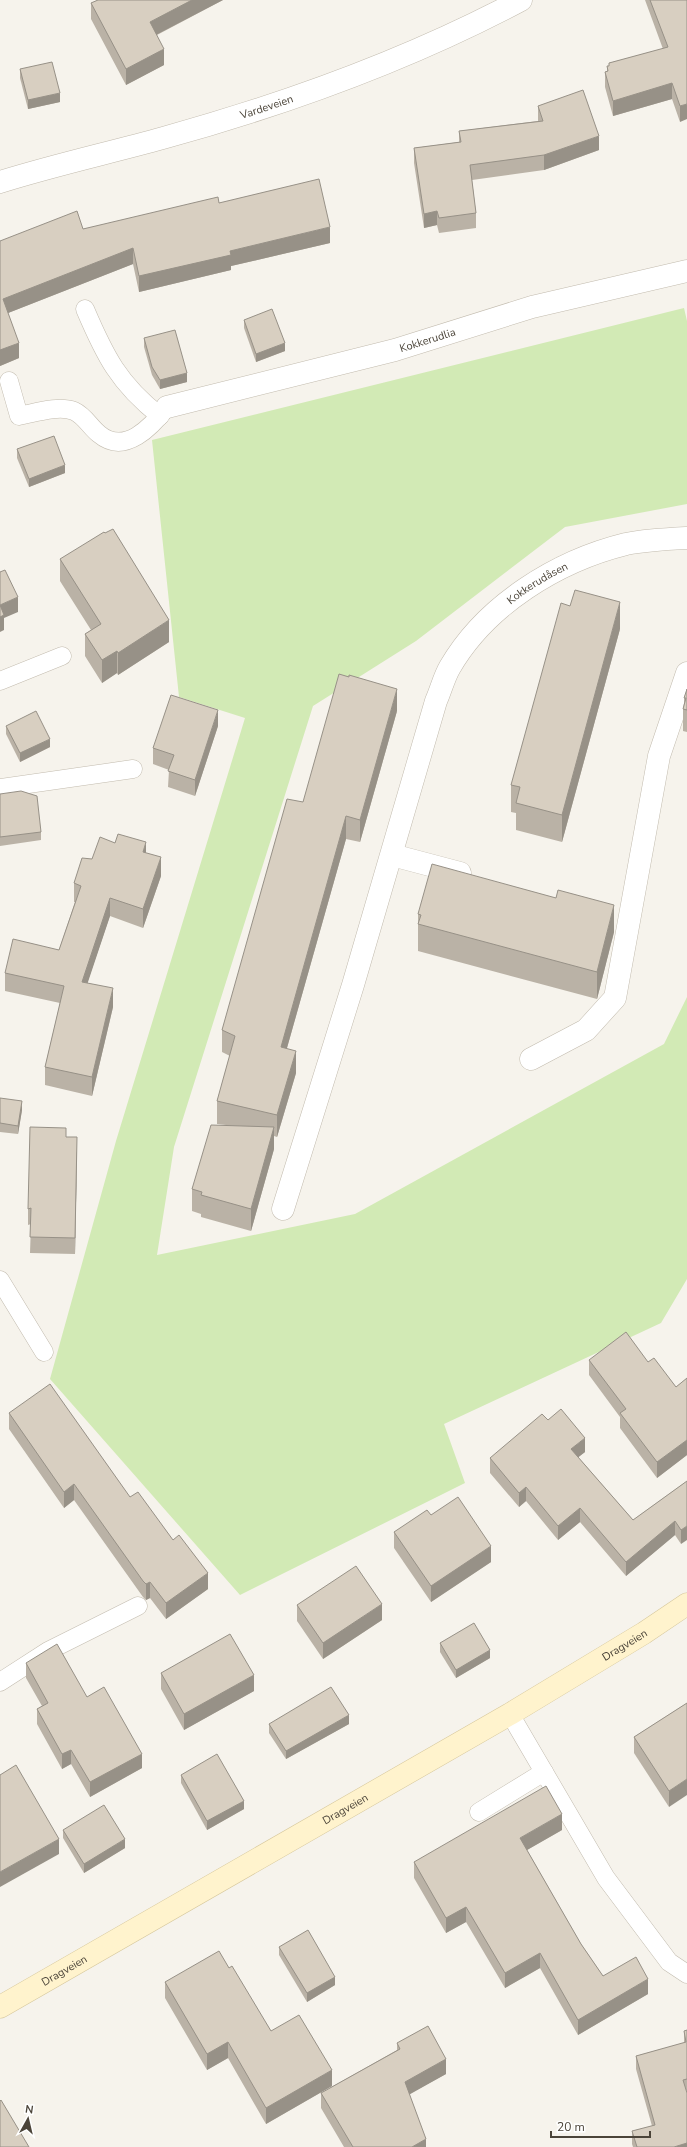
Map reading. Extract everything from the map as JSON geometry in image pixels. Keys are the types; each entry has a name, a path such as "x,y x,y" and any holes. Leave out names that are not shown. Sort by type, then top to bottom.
{"main road":[{"name":"Dragveien","path":"0,2007 510,1714 644,1633 687,1604"}],"street":[{"name":"Vardeveien","path":"0,182 165,138 290,99 396,59 467,28 521,0"},
{"name":"Kokkerudlia","path":"164,412 395,350 532,307 687,271"},
{"name":"Kokkerudåsen","path":"283,1209 392,855 436,701 450,667 478,630 509,600 546,576 591,554 627,544 687,538"},
{"path":"531,1059 586,1030 615,998 659,756 687,673"},
{"path":"392,855 478,878"}],"lane":[{"path":"8,381 19,416 60,409 74,411 88,420 99,434 110,441 133,439 152,427 164,412 139,400 120,378 103,350 85,309"},
{"path":"0,681 62,656"},
{"path":"0,788 133,769"},
{"path":"0,1280 44,1352"},
{"path":"0,1682 48,1651 138,1606"},
{"path":"510,1714 606,1878 669,1962 687,1974"},
{"path":"479,1812 544,1772"}],"green space":[{"path":"684,308 687,321 687,504 565,527 416,641 313,706 174,1147 157,1255 355,1214 664,1044 687,997 687,1279 661,1323 444,1424 465,1483 240,1595 50,1379 116,1141 245,718 179,697 152,440"}],"building":[{"path":"98,0 192,0 150,22 164,49 126,69 91,3"},
{"path":"650,0 687,0 687,104 680,106 672,83 613,101 605,72 608,71 607,66 609,66 609,63 668,47"},
{"path":"52,62 60,93 28,100 20,69"},
{"path":"583,90 599,136 544,155 470,165 476,213 439,218 437,211 424,214 414,148 461,142 459,131 543,121 538,106"},
{"path":"319,179 330,227 230,251 231,255 139,276 133,248 3,299 19,343 0,350 0,241 77,211 83,229 218,197 219,203"},
{"path":"272,309 285,343 256,354 244,320"},
{"path":"175,330 187,373 160,380 152,367 144,338"},
{"path":"54,436 65,465 29,479 17,449"},
{"path":"113,529 169,620 118,653 117,651 102,660 85,634 101,624 60,559 104,532 105,533"},
{"path":"5,570 18,597 0,605 0,572"},
{"path":"575,590 620,602 562,815 516,803 520,787 511,785 561,603 570,606"},
{"path":"0,605 4,615 0,617"},
{"path":"339,674 349,677 349,675 397,689 360,820 346,816 281,1047 296,1051 277,1115 217,1101 235,1036 222,1030 287,799 303,802"},
{"path":"687,689 687,710 683,709"},
{"path":"171,695 218,710 195,780 168,771 174,755 153,748"},
{"path":"36,711 50,739 20,753 6,726"},
{"path":"21,791 37,796 41,832 0,837 0,794"},
{"path":"118,834 146,842 143,852 161,857 143,909 110,898 82,982 113,988 92,1077 45,1067 64,986 5,973 13,939 59,950 81,886 74,883 82,858 92,859 100,837 115,843"},
{"path":"432,864 556,898 558,890 614,905 597,972 418,924 421,915 418,914"},
{"path":"0,1098 22,1101 18,1126 0,1123"},
{"path":"211,1125 274,1127 251,1209 201,1195 202,1192 192,1189"},
{"path":"30,1127 66,1128 66,1137 77,1137 75,1238 30,1237 31,1208 28,1209"},
{"path":"626,1332 648,1362 654,1358 676,1387 687,1378 687,1440 657,1462 620,1413 626,1409 589,1360"},
{"path":"50,1384 130,1497 138,1492 173,1540 179,1535 208,1573 166,1603 150,1582 146,1584 143,1581 74,1484 64,1492 9,1413"},
{"path":"561,1409 585,1438 571,1449 633,1520 687,1481 687,1526 681,1530 675,1521 626,1562 580,1508 558,1526 526,1487 519,1493 490,1458 542,1414 548,1420"},
{"path":"458,1497 491,1546 431,1586 394,1532 427,1510 431,1515"},
{"path":"356,1566 382,1604 323,1643 297,1605"},
{"path":"474,1623 490,1650 456,1670 440,1643"},
{"path":"230,1634 254,1675 184,1714 161,1673"},
{"path":"57,1644 87,1697 104,1687 142,1754 90,1782 71,1750 62,1754 37,1709 48,1703 26,1663"},
{"path":"331,1687 349,1715 286,1751 269,1724"},
{"path":"687,1703 687,1779 669,1791 634,1737"},
{"path":"217,1754 244,1801 207,1821 181,1775"},
{"path":"16,1765 59,1839 0,1872 0,1775"},
{"path":"546,1786 562,1814 520,1838 581,1944 603,1976 636,1957 648,1979 578,2020 540,1953 505,1973 466,1907 446,1918 414,1862"},
{"path":"104,1805 125,1839 84,1864 63,1830"},
{"path":"308,1930 335,1977 307,1993 279,1947"},
{"path":"219,1951 229,1968 232,1966 271,2031 299,2015 332,2070 266,2108 228,2042 207,2054 165,1982"},
{"path":"428,2026 446,2059 405,2082 426,2139 412,2147 353,2147 321,2093 400,2049 397,2043"},
{"path":"687,2030 687,2079 683,2080 687,2093 687,2143 674,2147 637,2147 632,2131 655,2125 636,2056 686,2042 684,2031"},
{"path":"1,2100 29,2147 0,2147"}]}
